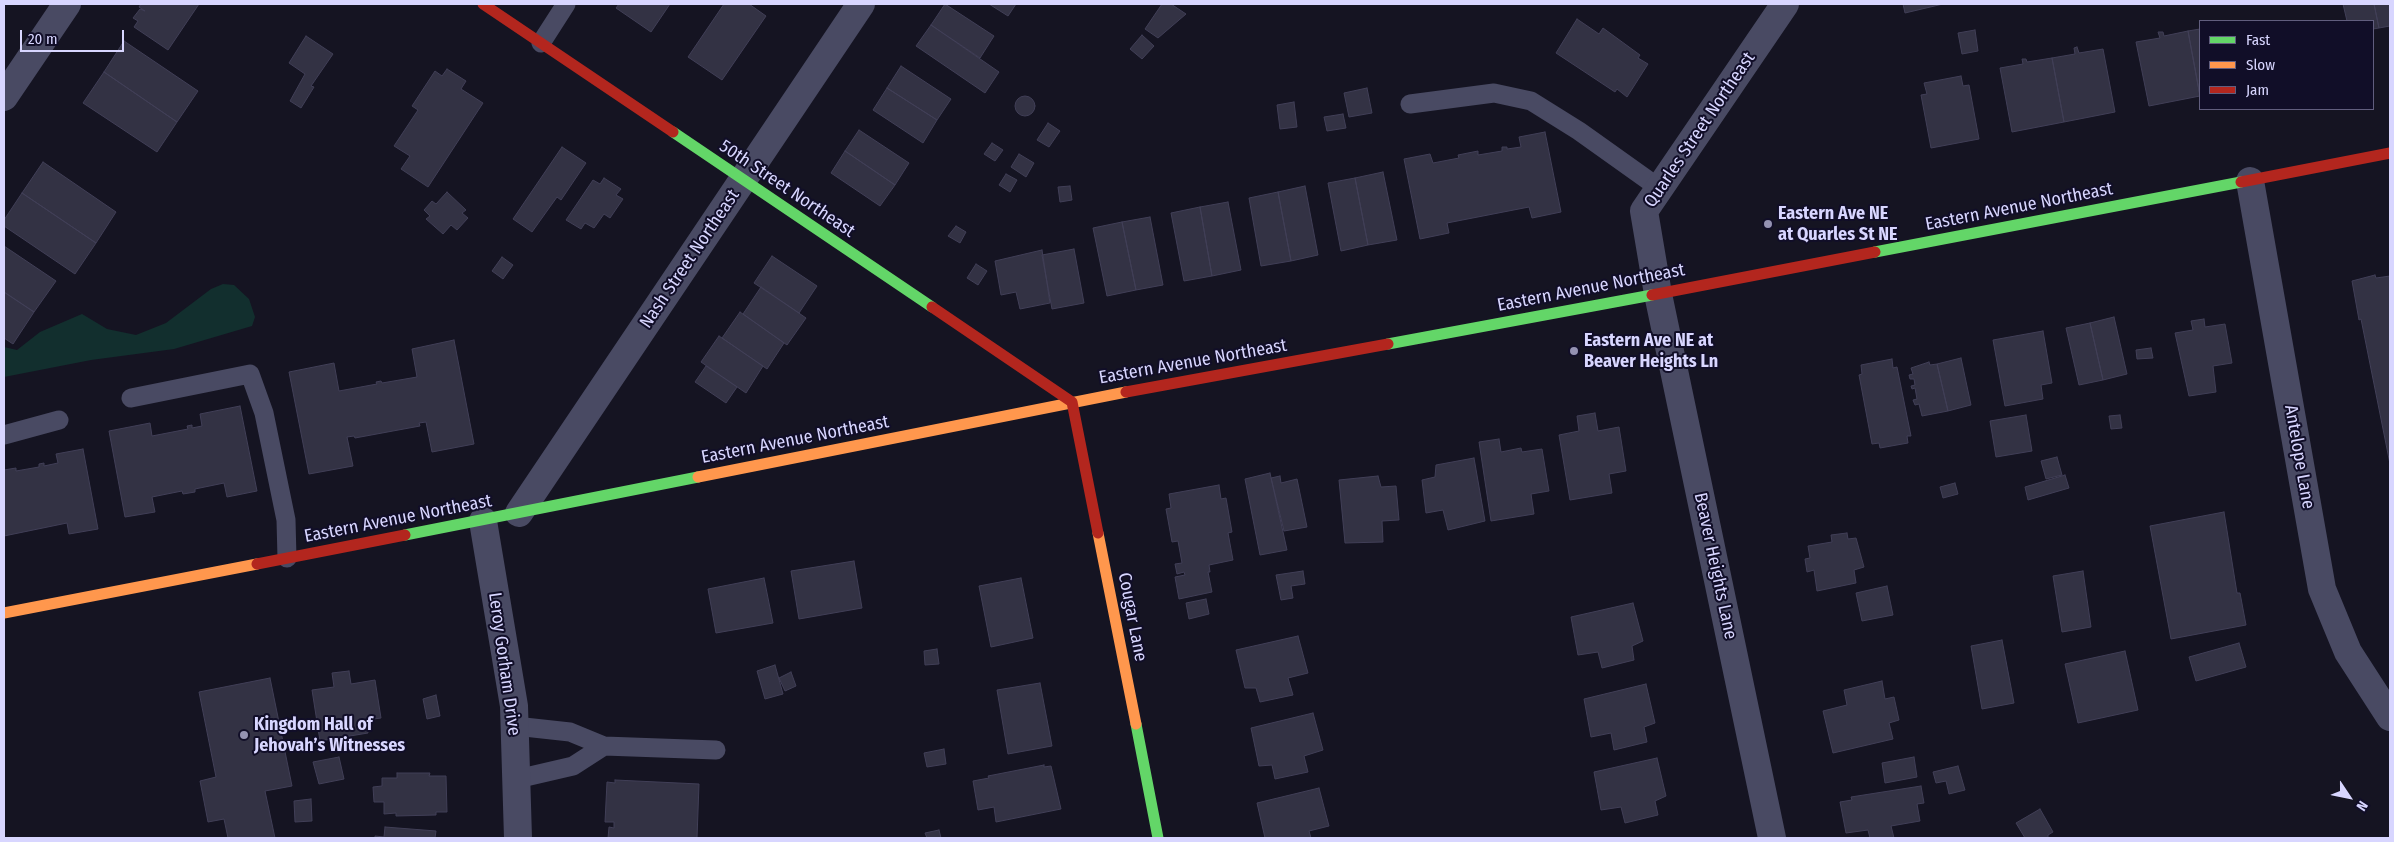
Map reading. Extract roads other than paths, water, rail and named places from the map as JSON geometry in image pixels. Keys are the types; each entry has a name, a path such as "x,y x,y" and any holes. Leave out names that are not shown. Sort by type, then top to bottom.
{"main road":[{"name":"50th Street Northeast","path":"482,4 1072,402"},
{"name":"Eastern Avenue Northeast","path":"4,612 520,514 1072,402 1658,294 2390,153"},
{"name":"Cougar Lane","path":"1072,402 1158,838"}],"street":[{"path":"4,98 67,4"},
{"name":"Nash Street Northeast","path":"520,514 861,4"},
{"name":"Quarles Street Northeast","path":"1658,294 1644,210 1786,4"},
{"name":"Antelope Lane","path":"2250,181 2322,588 2348,652 2390,717"},
{"name":"Beaver Heights Lane","path":"1658,294 1772,838"},
{"name":"Leroy Gorham Drive","path":"482,521 514,706 518,838"}],"lane":[{"path":"540,43 566,4"},
{"path":"1410,104 1494,93 1531,102 1579,131 1659,188"},
{"path":"131,398 250,374 264,413 286,520 287,558"},
{"path":"4,435 59,420"},
{"path":"515,726 570,732 604,746 716,750"},
{"path":"517,779 573,766 604,746"}],"place":[{"name":"Eastern Ave NE at Quarles St NE","path":"1768,224"},
{"name":"Eastern Ave NE at Beaver Heights Ln","path":"1574,351"},
{"name":"Kingdom Hall of Jehovah’s Witnesses","path":"244,735"}]}
